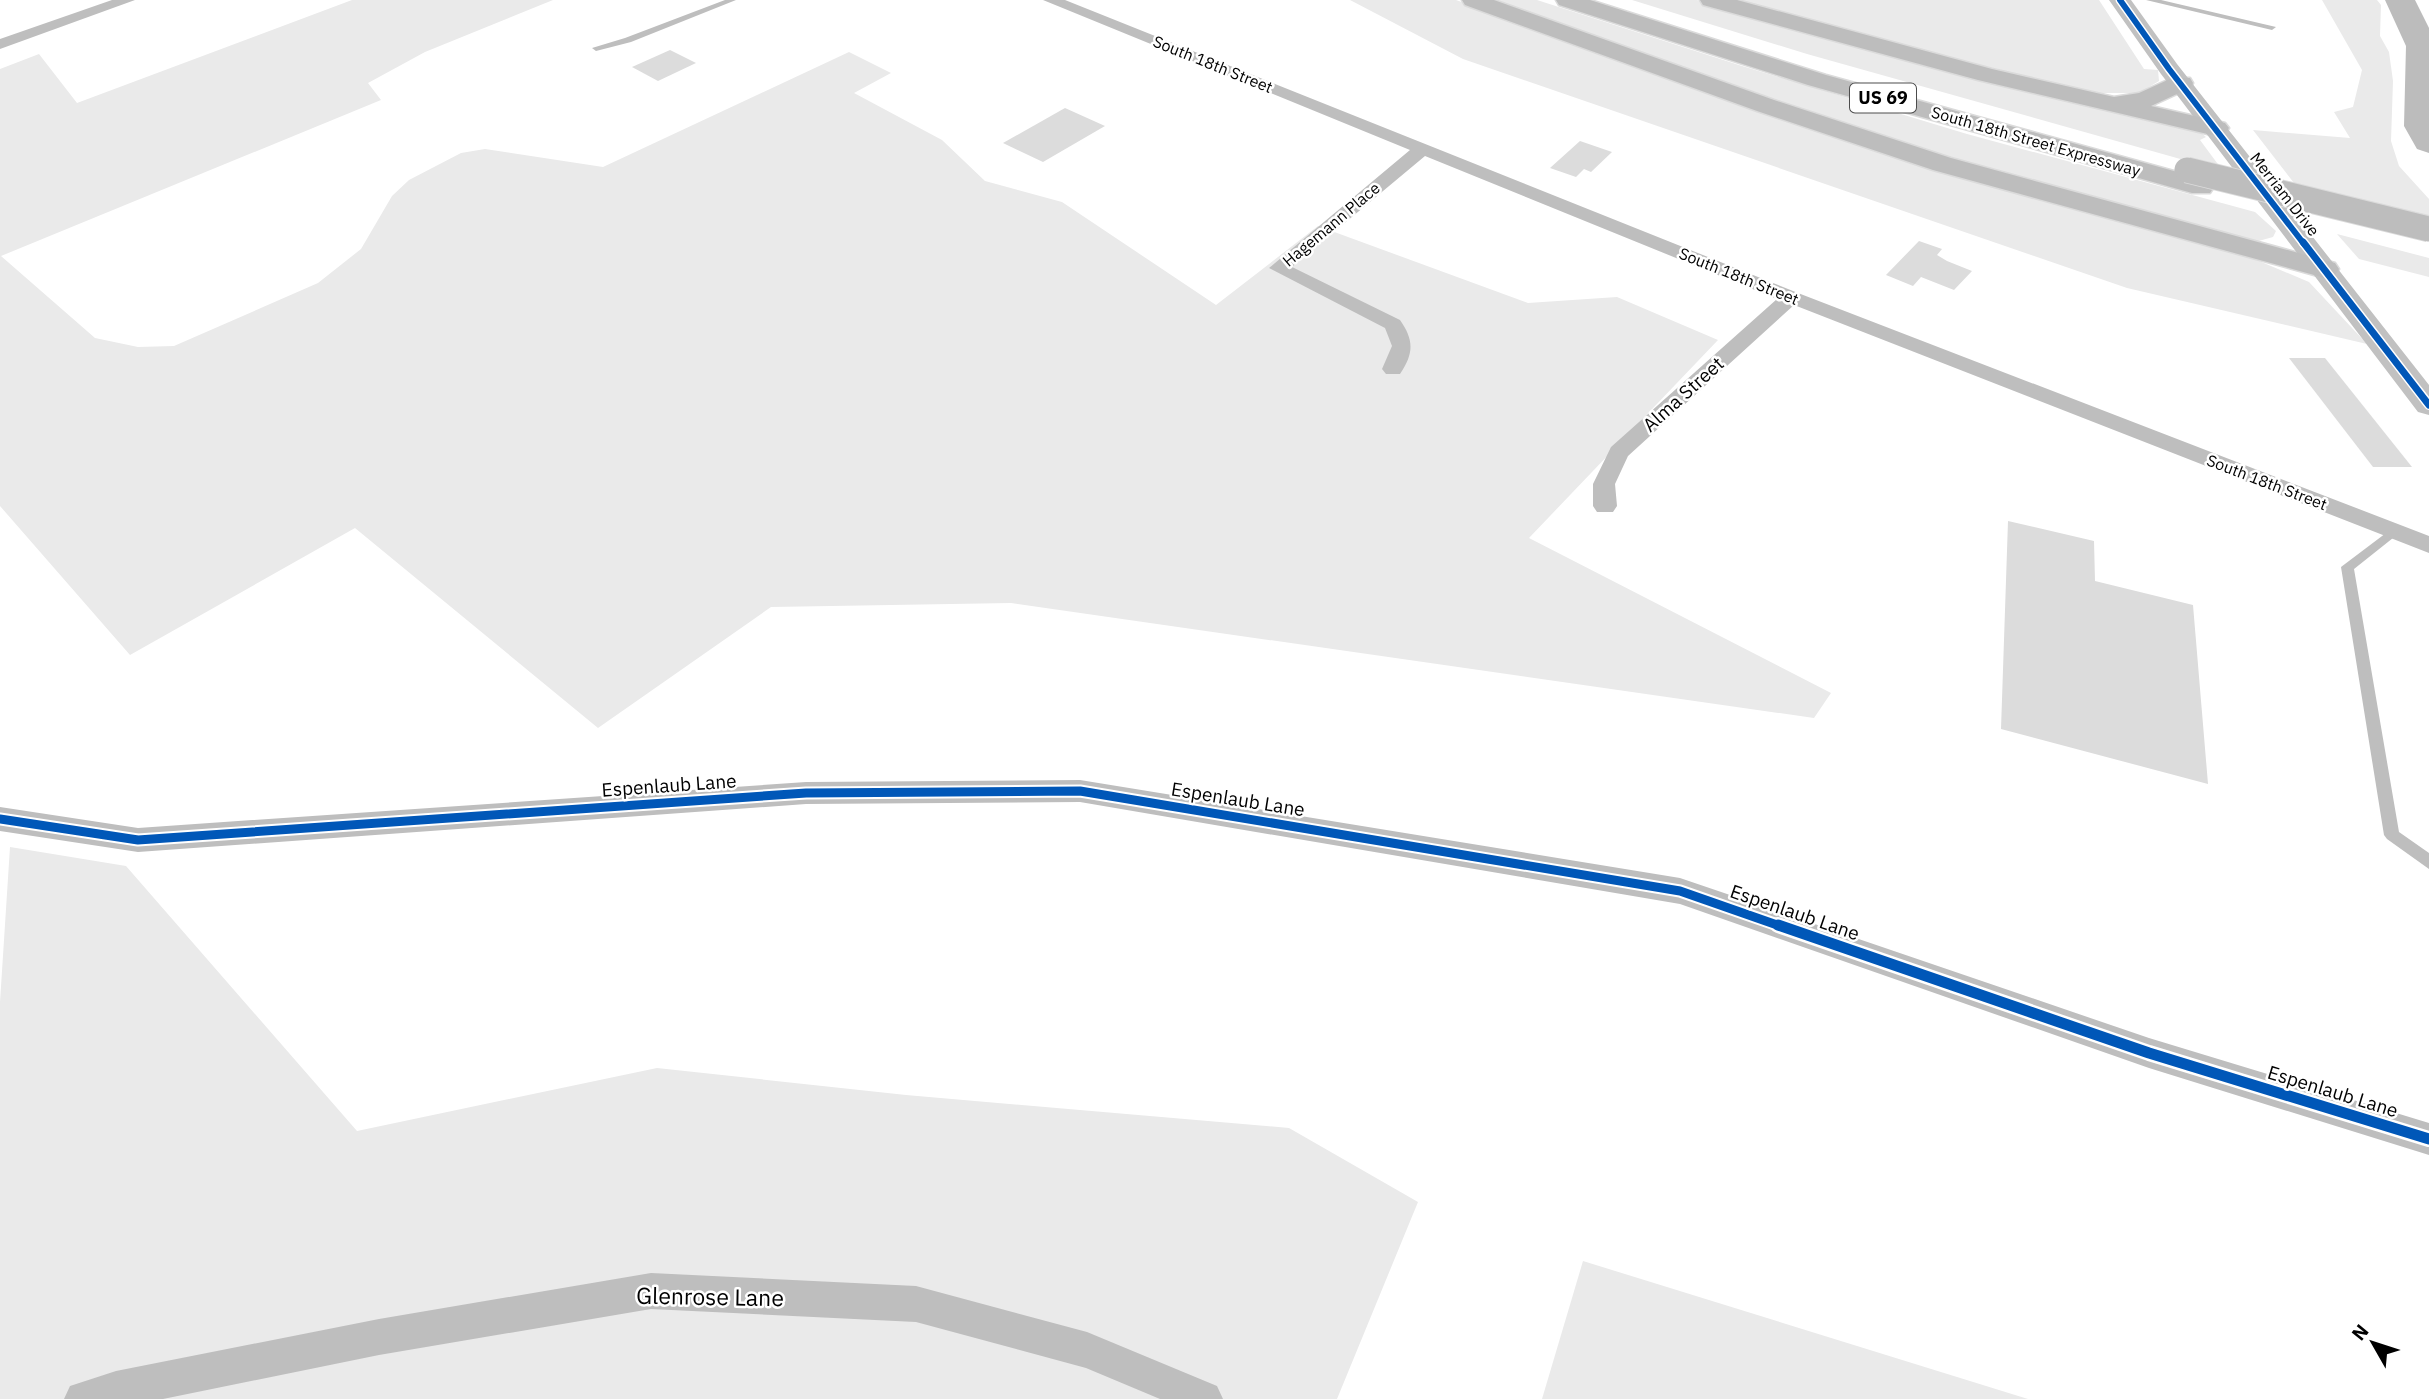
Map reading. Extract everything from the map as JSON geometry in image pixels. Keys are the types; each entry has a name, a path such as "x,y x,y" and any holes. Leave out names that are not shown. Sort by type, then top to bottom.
{"highway":[{"path":"1473,0 1810,121 1942,164 2121,215 2325,268"},
{"name":"South 18th Street Expressway","path":"1567,0 1817,80 2194,178 2429,229"},
{"name":"South 18th Street Expressway","path":"1609,0 2194,178 2429,244"},
{"path":"1711,0 1961,69 2216,128"},
{"path":"2112,104 2144,100 2181,83"}],"main road":[{"name":"Merriam Drive","path":"2120,0 2429,405"}],"street":[{"path":"0,44 127,0"},
{"name":"South 18th Street","path":"1051,0 1791,297 2429,545"},
{"name":"Hagemann Place","path":"1393,369 1403,353 1404,341 1393,324 1279,268 1424,148"},
{"name":"Alma Street","path":"1605,506 1604,484 1619,452 1791,297"},
{"name":"Espenlaub Lane","path":"0,819 138,840 806,793 1080,792 1680,891 2149,1053 2429,1139"},
{"name":"Glenrose Lane","path":"83,1399 379,1337 651,1291 916,1304 1087,1350 1204,1399"}],"lane":[{"path":"596,48 628,40 732,0"},
{"path":"2150,0 2272,27"},
{"path":"2394,531 2347,567 2392,835 2429,862"}],"shaded area":[{"path":"352,0 553,0 425,52 368,83 381,100 1,256 95,338 138,347 174,346 318,283 361,249 392,196 409,180 461,153 485,149 603,167 849,52 891,73 854,93 942,140 985,181 1062,202 1216,305 1318,226 1528,303 1617,297 1718,340 1529,538 1831,693 1814,718 1011,603 771,607 598,728 355,528 130,655 0,506 0,69 39,54 77,103"},
{"path":"1350,0 1456,0 1922,163 2252,258 2309,282 2367,344 2127,288 1463,59"},
{"path":"1484,0 1537,0 1967,134 2255,212 2276,231 2273,237 2255,242 1926,153"},
{"path":"1632,0 1697,0 1898,56 2199,131 2206,137 2200,140 2223,171 1807,54"},
{"path":"1731,0 2099,0 2144,69 2158,70 2159,81 2139,93 2091,93 1919,51"},
{"path":"2322,0 2377,0 2381,5 2380,36 2389,52 2393,81 2391,141 2399,166 2429,199 2429,224 2301,192 2253,130 2350,138 2334,112 2353,107 2362,70"},
{"path":"2337,234 2429,258 2429,277 2359,259"},
{"path":"10,847 126,866 357,1131 657,1068 906,1095 1289,1128 1418,1202 1337,1399 0,1399 0,1002"},
{"path":"1583,1261 2028,1399 1542,1399"}],"building":[{"path":"670,50 696,63 658,81 632,67"},
{"path":"1065,108 1105,126 1043,162 1003,143"},
{"path":"1580,141 1612,152 1591,172 1584,169 1576,177 1550,168"},
{"path":"1919,241 1942,249 1937,255 1972,271 1954,290 1921,277 1913,286 1886,275"},
{"path":"2289,358 2325,358 2412,467 2373,467"},
{"path":"2008,521 2094,541 2095,581 2193,605 2208,784 2001,729"}],"waterway":[{"path":"2400,0 2422,46 2421,126 2429,142"}],"cycle path":[{"path":"2120,0 2169,69 2429,405"},
{"path":"0,819 138,840 806,793 1080,791 1680,891 2149,1053 2429,1139"}]}
